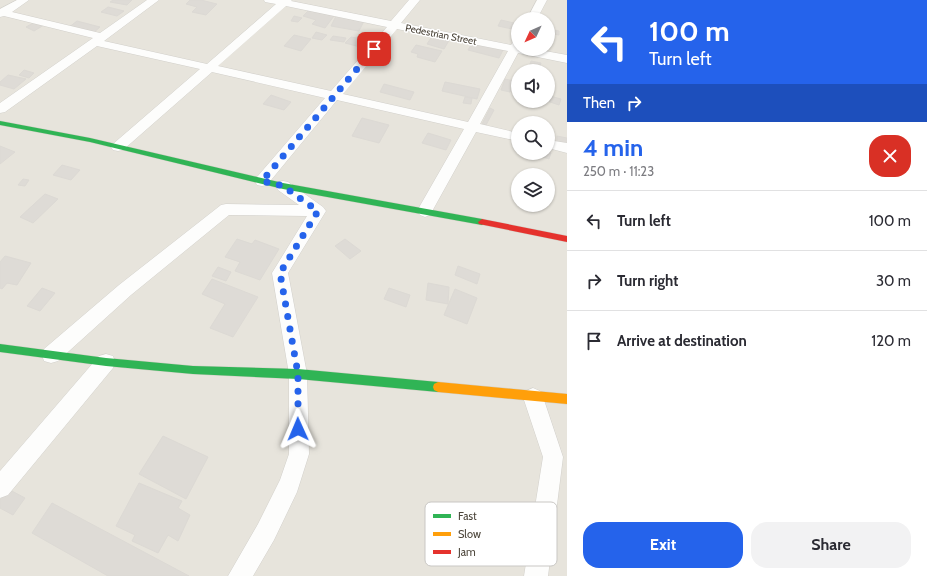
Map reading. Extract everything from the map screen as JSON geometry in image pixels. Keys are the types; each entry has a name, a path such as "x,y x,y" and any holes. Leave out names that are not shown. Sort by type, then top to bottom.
{"main road":[{"path":"0,123 118,147 283,186 425,211 567,239"},
{"path":"0,348 106,362 193,370 298,374 567,400"}],"street":[{"path":"1,13 24,0"},
{"path":"0,109 154,0"},
{"name":"Pedestrian Street","path":"269,0 285,1 394,25 511,45"},
{"path":"262,181 415,0"},
{"path":"536,12 542,0"},
{"path":"118,147 285,1"},
{"path":"1,13 97,40 208,68 511,135"},
{"path":"425,211 511,55"},
{"name":"Pedestrian Street","path":"555,56 567,59"},
{"path":"555,145 567,148"},
{"path":"283,186 318,211"},
{"path":"51,355 125,290 226,209 318,211"},
{"path":"240,576 266,532 289,484 299,454 298,374 280,273 318,211"},
{"path":"0,487 106,362"},
{"path":"532,397 553,457 547,502"},
{"path":"536,576 537,566"}],"shaded area":[{"path":"0,0 567,0 567,576 0,576"}],"building":[{"path":"113,0 132,0 127,5 110,2"},
{"path":"190,0 201,0 217,4 206,15 192,12 197,7 186,4"},
{"path":"108,7 124,11 117,16 101,12"},
{"path":"309,10 334,16 325,28 312,24 316,20 303,16"},
{"path":"294,16 302,18 298,22 291,21"},
{"path":"336,16 364,21 359,31 331,26"},
{"path":"501,20 511,22 511,29 498,26"},
{"path":"37,21 44,25 34,31 26,27"},
{"path":"77,21 100,27 92,34 68,28"},
{"path":"555,30 559,31 559,35 555,34"},
{"path":"316,32 327,35 322,40 312,38"},
{"path":"434,33 451,37 444,49 427,44"},
{"path":"294,35 311,39 301,51 284,46"},
{"path":"359,35 371,38 364,48 345,43 351,37 357,38"},
{"path":"333,36 346,38 344,42 330,40"},
{"path":"474,40 504,48 499,58 468,50"},
{"path":"416,45 442,51 435,62 417,57 418,54 411,52"},
{"path":"531,61 541,63 541,64 530,64"},
{"path":"24,70 34,73 29,78 19,75"},
{"path":"8,75 26,79 14,89 0,85 0,82"},
{"path":"505,79 511,80 510,92 501,90"},
{"path":"445,82 480,89 477,99 442,91"},
{"path":"384,84 414,92 410,100 380,92"},
{"path":"271,95 291,102 284,110 263,104"},
{"path":"465,97 472,98 471,104 463,103"},
{"path":"555,97 561,99 559,105 555,104"},
{"path":"490,108 494,110 486,125 482,124"},
{"path":"362,118 389,125 379,143 352,136"},
{"path":"428,133 451,140 446,150 422,143"},
{"path":"557,136 567,138 567,144 557,142"},
{"path":"0,146 15,152 0,164"},
{"path":"62,165 80,170 71,180 53,175"},
{"path":"23,179 29,180 25,186 18,185"},
{"path":"45,194 58,199 33,223 20,217"},
{"path":"237,239 252,244 255,240 279,249 260,280 235,271 240,262 225,257"},
{"path":"345,239 361,251 350,259 335,246"},
{"path":"5,256 31,263 17,285 7,283 2,289 0,288 0,262"},
{"path":"458,266 480,274 477,284 455,275"},
{"path":"218,267 231,272 226,281 212,276"},
{"path":"212,279 258,297 233,337 210,328 225,304 202,294"},
{"path":"428,283 449,287 448,304 426,300"},
{"path":"42,288 55,293 40,311 27,306"},
{"path":"389,288 410,295 406,307 384,299"},
{"path":"455,289 477,298 467,324 444,315"},
{"path":"163,436 208,457 186,499 139,474"},
{"path":"139,483 182,501 178,508 190,515 178,541 168,535 158,553 132,541 135,535 116,526"},
{"path":"8,489 25,498 13,515 0,508 0,500"},
{"path":"52,503 189,576 108,576 32,533"}],"traffic: fast":[{"path":"0,123 90,140 283,186 482,222"},
{"path":"0,348 106,362 193,370 298,374 438,387"}],"traffic: slow":[{"path":"438,387 567,399"}],"traffic: jam":[{"path":"482,222 567,239"}],"route":[{"path":"298,429 298,374 280,273 318,211 283,186 262,181 374,49"}]}
